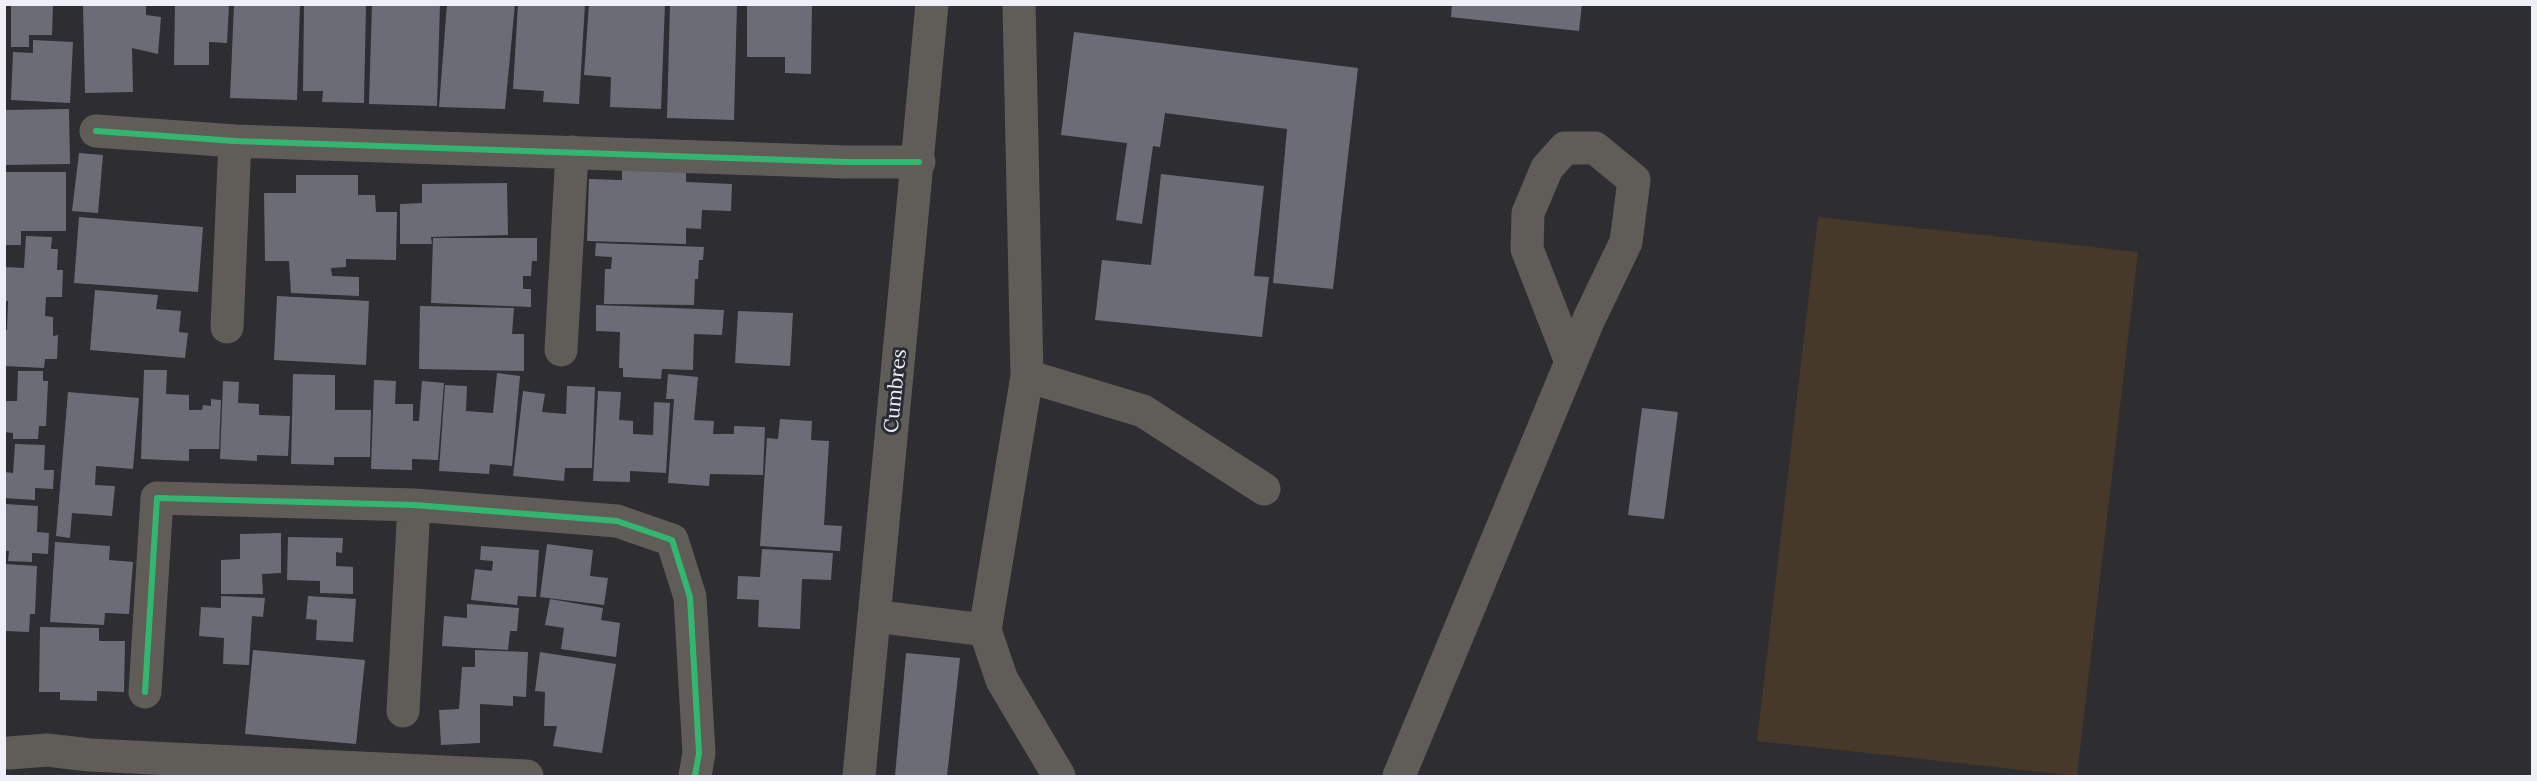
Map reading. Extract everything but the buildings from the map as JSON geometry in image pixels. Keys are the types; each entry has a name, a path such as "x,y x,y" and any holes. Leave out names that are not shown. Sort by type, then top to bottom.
{"street":[{"name":"Cumbres","path":"859,777 919,162 932,4"},
{"path":"1019,4 1027,375 985,630 1002,680 1059,777"},
{"path":"96,131 235,141 846,162 919,162"},
{"path":"227,327 235,141"},
{"path":"1399,777 1571,363 1626,242 1634,180 1595,147 1565,148 1547,168 1528,213 1527,249 1571,363"},
{"path":"561,350 572,152"},
{"path":"1027,375 1143,411 1264,489"},
{"path":"145,692 157,498 414,505 617,521 672,540 690,597 699,753 695,777"},
{"path":"403,711 414,505"},
{"path":"874,616 985,630"},
{"path":"7,751 47,750 90,755 141,767 528,777"},
{"path":"7,751 39,777"}],"shaded area":[{"path":"1818,217 2138,252 2077,776 1757,741"}],"cycle path":[{"path":"96,131 235,141 846,162 919,162"},
{"path":"145,692 157,498 414,505 617,521 672,540 690,597 699,753 695,776"}]}
